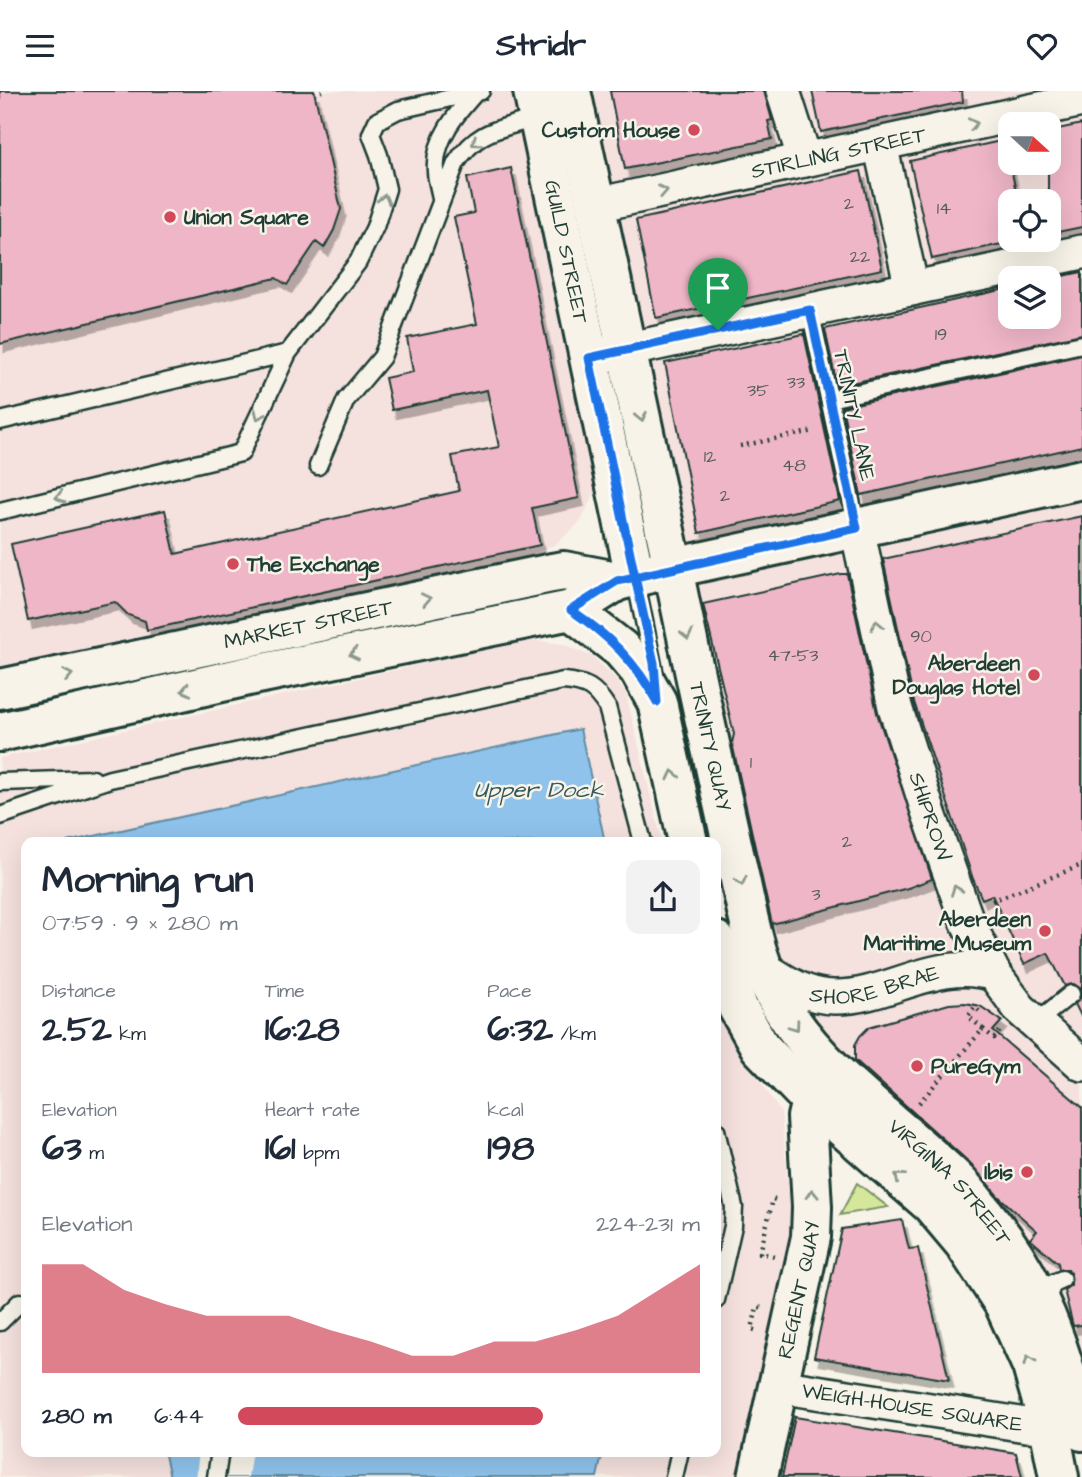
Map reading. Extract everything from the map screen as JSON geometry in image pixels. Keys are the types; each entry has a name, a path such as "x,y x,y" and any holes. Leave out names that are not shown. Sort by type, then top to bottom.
{"main road":[{"name":"GUILD STREET","path":"553,100 596,205 673,568"},
{"name":"GUILD STREET","path":"553,100 589,358 626,579"},
{"name":"MARKET STREET","path":"0,732 253,675 571,610 626,579 1082,479"},
{"name":"TRINITY QUAY","path":"673,568 708,737 762,967"},
{"name":"MARKET STREET","path":"0,689 564,571 626,579"},
{"name":"TRINITY QUAY","path":"571,610 621,649 639,670 657,702 687,837"},
{"path":"721,956 738,1008 760,1047 811,1100"},
{"name":"VIRGINIA STREET","path":"762,967 781,1006 798,1032 833,1069 958,1181 1045,1288 1055,1337 1065,1429 1059,1477"},
{"name":"VIRGINIA STREET","path":"811,1100 932,1205 964,1243 1004,1304 1065,1429"},
{"name":"REGENT QUAY","path":"758,1477 811,1237 807,1117 811,1100"}],"street":[{"path":"783,91 805,160"},
{"name":"STIRLING STREET","path":"596,205 1082,100"},
{"path":"880,144 912,289"},
{"path":"589,358 1082,252"},
{"name":"SHIPROW","path":"857,528 895,708 967,921 993,974 1020,1009 1082,1064"},
{"name":"SHORE BRAE","path":"762,967 785,982 806,991 835,997 860,994 940,972 972,969 993,974"},
{"name":"WEIGH-HOUSE SQUARE","path":"778,1386 1065,1429"}],"lane":[{"path":"442,199 435,170 437,155 454,117 478,92"},
{"path":"0,511 241,453 288,353 358,262 379,217 387,189 371,134 377,121 398,110 478,92"},
{"path":"318,466 346,400 382,358 456,163 472,143 553,100"},
{"name":"TRINITY LANE","path":"810,310 857,528"},
{"path":"829,399 1082,344"},
{"path":"0,421 288,353"},
{"name":"TRINITY QUAY","path":"626,579 654,663 657,702"},
{"path":"0,816 110,779 563,681 582,682 598,692 607,707 642,837"},
{"path":"0,782 110,779"},
{"path":"1035,1023 1071,994"},
{"path":"721,1151 734,1207 733,1226 721,1278"},
{"path":"0,1310 21,1303"},
{"path":"0,1322 21,1304"},
{"path":"216,1477 219,1457"},
{"path":"674,1477 679,1457"}],"path":[{"path":"314,93 323,91"},
{"path":"740,446 835,426"},
{"path":"967,921 993,907 991,901 1082,865"},
{"path":"984,1014 975,1007 968,1016 994,1038"},
{"path":"993,1022 1001,1029"},
{"path":"911,1112 983,1029"},
{"path":"782,1258 760,1253 773,1199 787,1203"},
{"path":"759,1331 752,1329 757,1307 771,1310"}],"shaded area":[{"path":"0,91 1082,91 1082,1431 805,1005 770,934 609,203 600,480 581,521 556,544 433,597 94,670 0,669"},
{"path":"529,640 563,644 593,657 616,679 626,694 661,837 21,837 21,1457 721,1457 721,1012 744,1056 781,1113 793,1237 739,1477 0,1477 0,758"}],"green space":[{"path":"857,1183 888,1207 840,1215"}],"water":[{"name":"Upper Dock","path":"580,729 604,837 90,837"},
{"path":"165,1457 602,1457 597,1477 170,1477"}],"pier":[{"path":"198,1457 251,1457 248,1477 196,1477"}],"building":[{"name":"Union Square","path":"0,91 314,91 341,209 334,230 324,248 316,242 287,285 276,278 0,344"},
{"name":"Custom House","path":"610,91 764,91 772,120 768,121 772,139 625,169"},
{"path":"812,91 962,91 963,102 821,132"},
{"path":"1082,124 1082,227 1061,231 1061,189 1048,189 1048,175 1061,175 1061,128"},
{"path":"998,142 998,175 1012,175 1015,189 998,189 998,245 932,259 910,161"},
{"path":"511,168 579,498 532,508 540,545 147,630 145,621 128,615 115,602 28,621 11,544 165,510 175,554 459,491 452,456 499,447 487,390 392,410 385,378 413,372 407,338 477,324 454,217 474,213 467,178"},
{"path":"861,171 882,269 656,318 636,220"},
{"path":"1082,272 1082,334 837,386 825,329 998,291 998,329 1061,329 1061,276"},
{"path":"804,334 840,501 699,533 665,363"},
{"path":"1082,355 1082,446 861,495 842,407"},
{"path":"1082,516 1082,1018 1075,1004 1081,997 1080,988 1074,984 1065,986 1048,953 1024,964 992,895 982,899 973,879 914,702 883,559"},
{"path":"847,574 877,713 932,879 908,888 772,924 732,743 734,734 703,604"},
{"name":"Ibis","path":"949,1004 980,1006 1002,1021 993,1031 1082,1107 1082,1325 1073,1326 1064,1290 1071,1285 1071,1274 1068,1270 1059,1269 1058,1263 1030,1239 1037,1231 997,1195 971,1164 855,1060 855,1045 869,1027"},
{"path":"902,1220 909,1249 918,1248 949,1380 814,1357 842,1229"},
{"path":"795,1417 1016,1453 1022,1477 782,1477"}],"place":[{"name":"Custom House","path":"694,130"},
{"name":"Union Square","path":"170,217"},
{"name":"The Exchange","path":"233,564"},
{"name":"Aberdeen Douglas Hotel","path":"1034,675"},
{"name":"Aberdeen Maritime Museum","path":"1045,931"},
{"name":"PureGym","path":"917,1066"},
{"name":"Ibis","path":"1027,1172"}],"route":[{"path":"718,330 589,358 635,577 617,581 571,610 590,622 621,649 639,670 657,702 654,663 635,577 857,528 810,310 718,330"}]}
